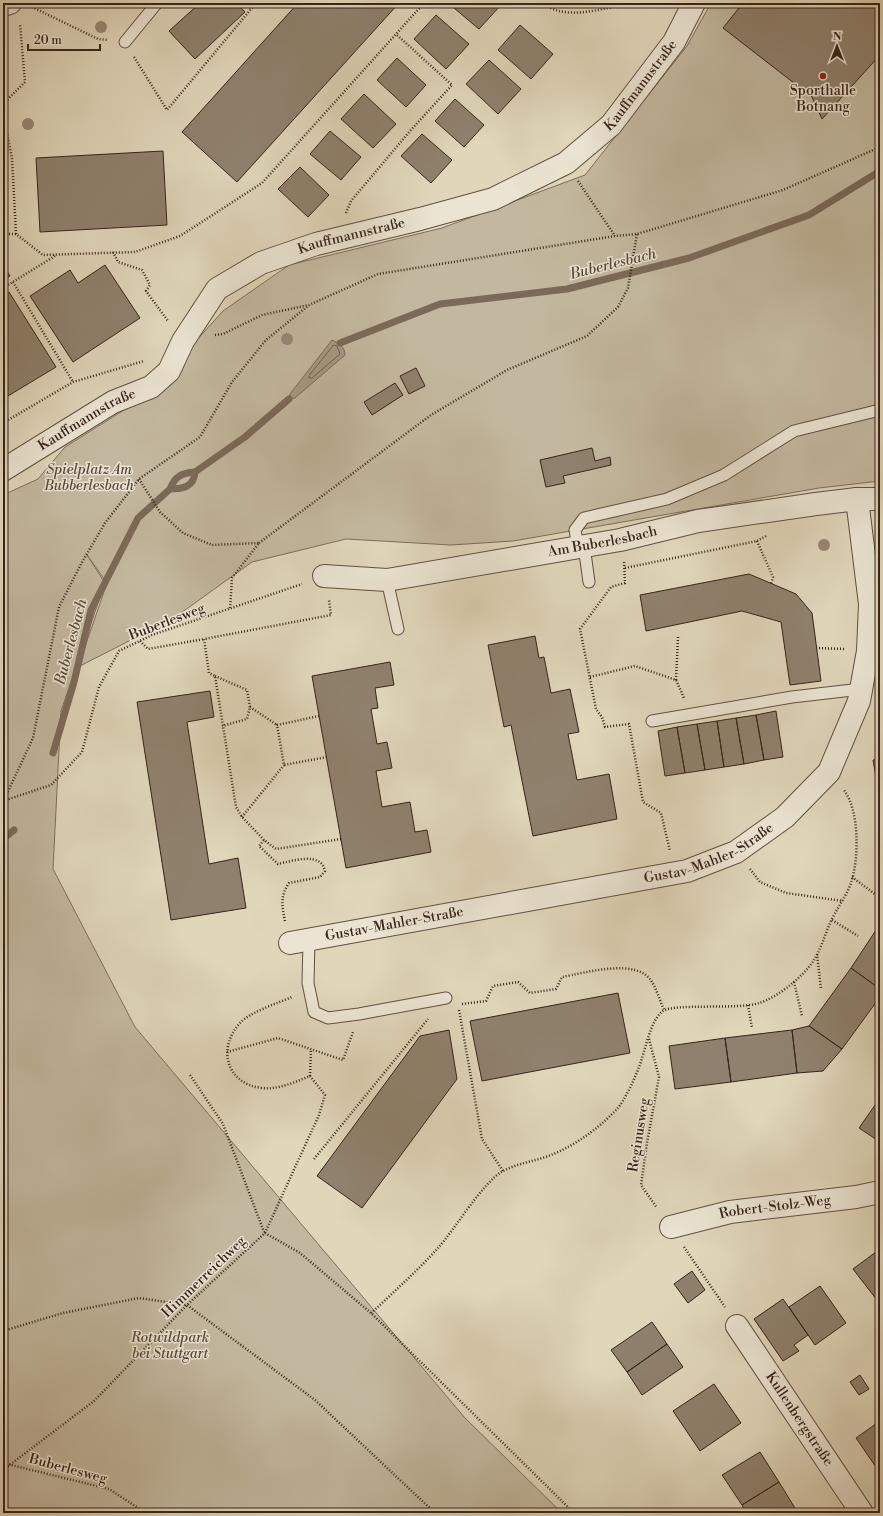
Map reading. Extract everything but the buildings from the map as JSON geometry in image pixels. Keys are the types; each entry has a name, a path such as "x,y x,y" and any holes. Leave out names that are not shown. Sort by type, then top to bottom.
{"street":[{"name":"Kauffmannstraße","path":"3,470 113,402 151,387 168,371 183,341 218,289 261,263 316,244 420,219 493,199 566,163 611,124 674,42 694,3"},
{"path":"3,6 20,9"},
{"name":"Am Buberlesbach","path":"324,576 388,580 620,540 698,521 857,499 880,499"},
{"name":"Gustav-Mahler-Straße","path":"299,942 687,872 736,852 785,817 829,772 859,701 868,651 870,604 857,499"},
{"name":"Robert-Stolz-Weg","path":"671,1227 730,1212 856,1197 880,1192"},
{"name":"Kullenbergstraße","path":"737,1326 862,1513"}],"lane":[{"path":"125,42 157,3"},
{"path":"589,582 581,546 575,530 584,518 667,499 724,475 794,431 880,410"},
{"path":"388,580 398,629"},
{"path":"652,721 792,697 861,689"},
{"path":"299,942 314,1012 328,1018 359,1014 446,998"}],"path":[{"path":"246,3 251,8"},
{"path":"3,104 25,82 20,9 98,38 125,42 167,110 256,3"},
{"path":"3,234 16,234 43,255 135,252 180,236 262,183 424,3"},
{"path":"543,3 551,10 572,13 624,5"},
{"path":"349,235 346,212 351,201 410,131 452,85 396,35"},
{"path":"3,114 12,158 16,234"},
{"path":"113,252 118,262 142,270 150,285 146,291 183,341 223,334 262,315 309,305 378,274 615,236 637,234 783,190 880,147"},
{"path":"566,163 615,236"},
{"path":"230,609 232,578 259,543 431,415 507,370 587,336 618,307 628,288 637,234"},
{"path":"3,288 57,255"},
{"path":"13,282 73,382"},
{"path":"3,801 33,738 59,607 81,564 105,523 139,479 200,437 232,382 266,340 309,305"},
{"path":"3,424 73,382 149,359"},
{"path":"139,479 160,512 183,533 212,545 259,543"},
{"path":"675,874 661,813 643,802 629,724 605,727 602,717 596,709 580,629 611,587 625,583 625,568 757,541 773,577 771,584"},
{"path":"140,641 148,649 331,615 324,576"},
{"name":"Buberlesweg","path":"3,801 51,785 82,752 99,687 119,651 152,635 324,576"},
{"path":"678,637 676,680 691,714"},
{"path":"204,639 208,673 247,690 250,707 247,719 222,726"},
{"path":"816,648 846,648"},
{"path":"590,677 635,666 676,680"},
{"path":"215,676 236,807 242,817 264,840 276,849 341,839"},
{"path":"250,707 278,725 319,716"},
{"path":"278,725 284,765"},
{"path":"242,817 284,765 327,757"},
{"path":"371,1313 380,1306 438,1248 460,1222 483,1189 503,1171 552,1155 589,1135 619,1107 638,1070 654,1022 664,1010 760,1003 794,982 814,960 832,920 843,901 852,877 856,848 855,816 848,795 829,772"},
{"path":"264,840 259,846 278,864 310,859 319,860 324,865 325,871 320,877 289,883 283,891 281,901 299,942"},
{"path":"736,852 760,882 786,893 843,901"},
{"path":"852,877 878,897"},
{"path":"832,920 858,936"},
{"path":"817,953 821,989"},
{"path":"503,1171 482,1139 458,1004 486,1001 493,986 518,982 530,993 556,989 562,977 624,968 637,969 652,981 664,1010"},
{"path":"794,982 802,1016"},
{"path":"308,983 298,994 241,1022 230,1037 227,1052 230,1069 241,1081 262,1088 285,1086 310,1076"},
{"path":"314,1159 446,998"},
{"path":"748,1005 752,1028"},
{"path":"227,1052 278,1038 343,1060 359,1014"},
{"name":"Reginusweg","path":"649,1038 659,1077 641,1185 737,1326"},
{"path":"265,1233 319,1115 325,1095 310,1076 311,1050"},
{"path":"190,1074 223,1124 265,1233"},
{"name":"Himmerreichweg","path":"3,1470 94,1401 188,1305 265,1233 300,1253 371,1313 574,1513"},
{"path":"3,1331 63,1313 139,1298 188,1305 315,1400 435,1513"},
{"name":"Buberlesweg","path":"3,1463 109,1489 146,1513"}],"green space":[{"path":"711,3 880,3 880,481 819,488 513,541 451,545 346,539 252,562 174,618 78,667 107,583 87,555 105,583 61,711 53,869 135,1027 465,1418 562,1513 3,1513 3,495 38,479 65,447 145,397 223,311 289,265 442,228 585,175 687,46"}],"water":[{"path":"332,340 341,346 345,355 295,398 289,399 290,394"}],"waterway":[{"name":"Buberlesbach","path":"340,343 440,304 567,289 689,258 809,215 880,171"},
{"name":"Buberlesbach","path":"170,489 183,488 190,484 195,472 245,437 289,399"},
{"name":"Buberlesbach","path":"53,753 74,682 91,610 138,518 170,489 177,478 183,474 195,472"},
{"name":"Buberlesbach","path":"3,839 14,830"}],"place":[{"name":"Sporthalle Botnang","path":"823,76"}],"park label":[{"name":"Spielplatz Am Bubberlesbach","path":"89,478"},
{"name":"Rotwildpark bei Stuttgart","path":"170,1346"}]}
